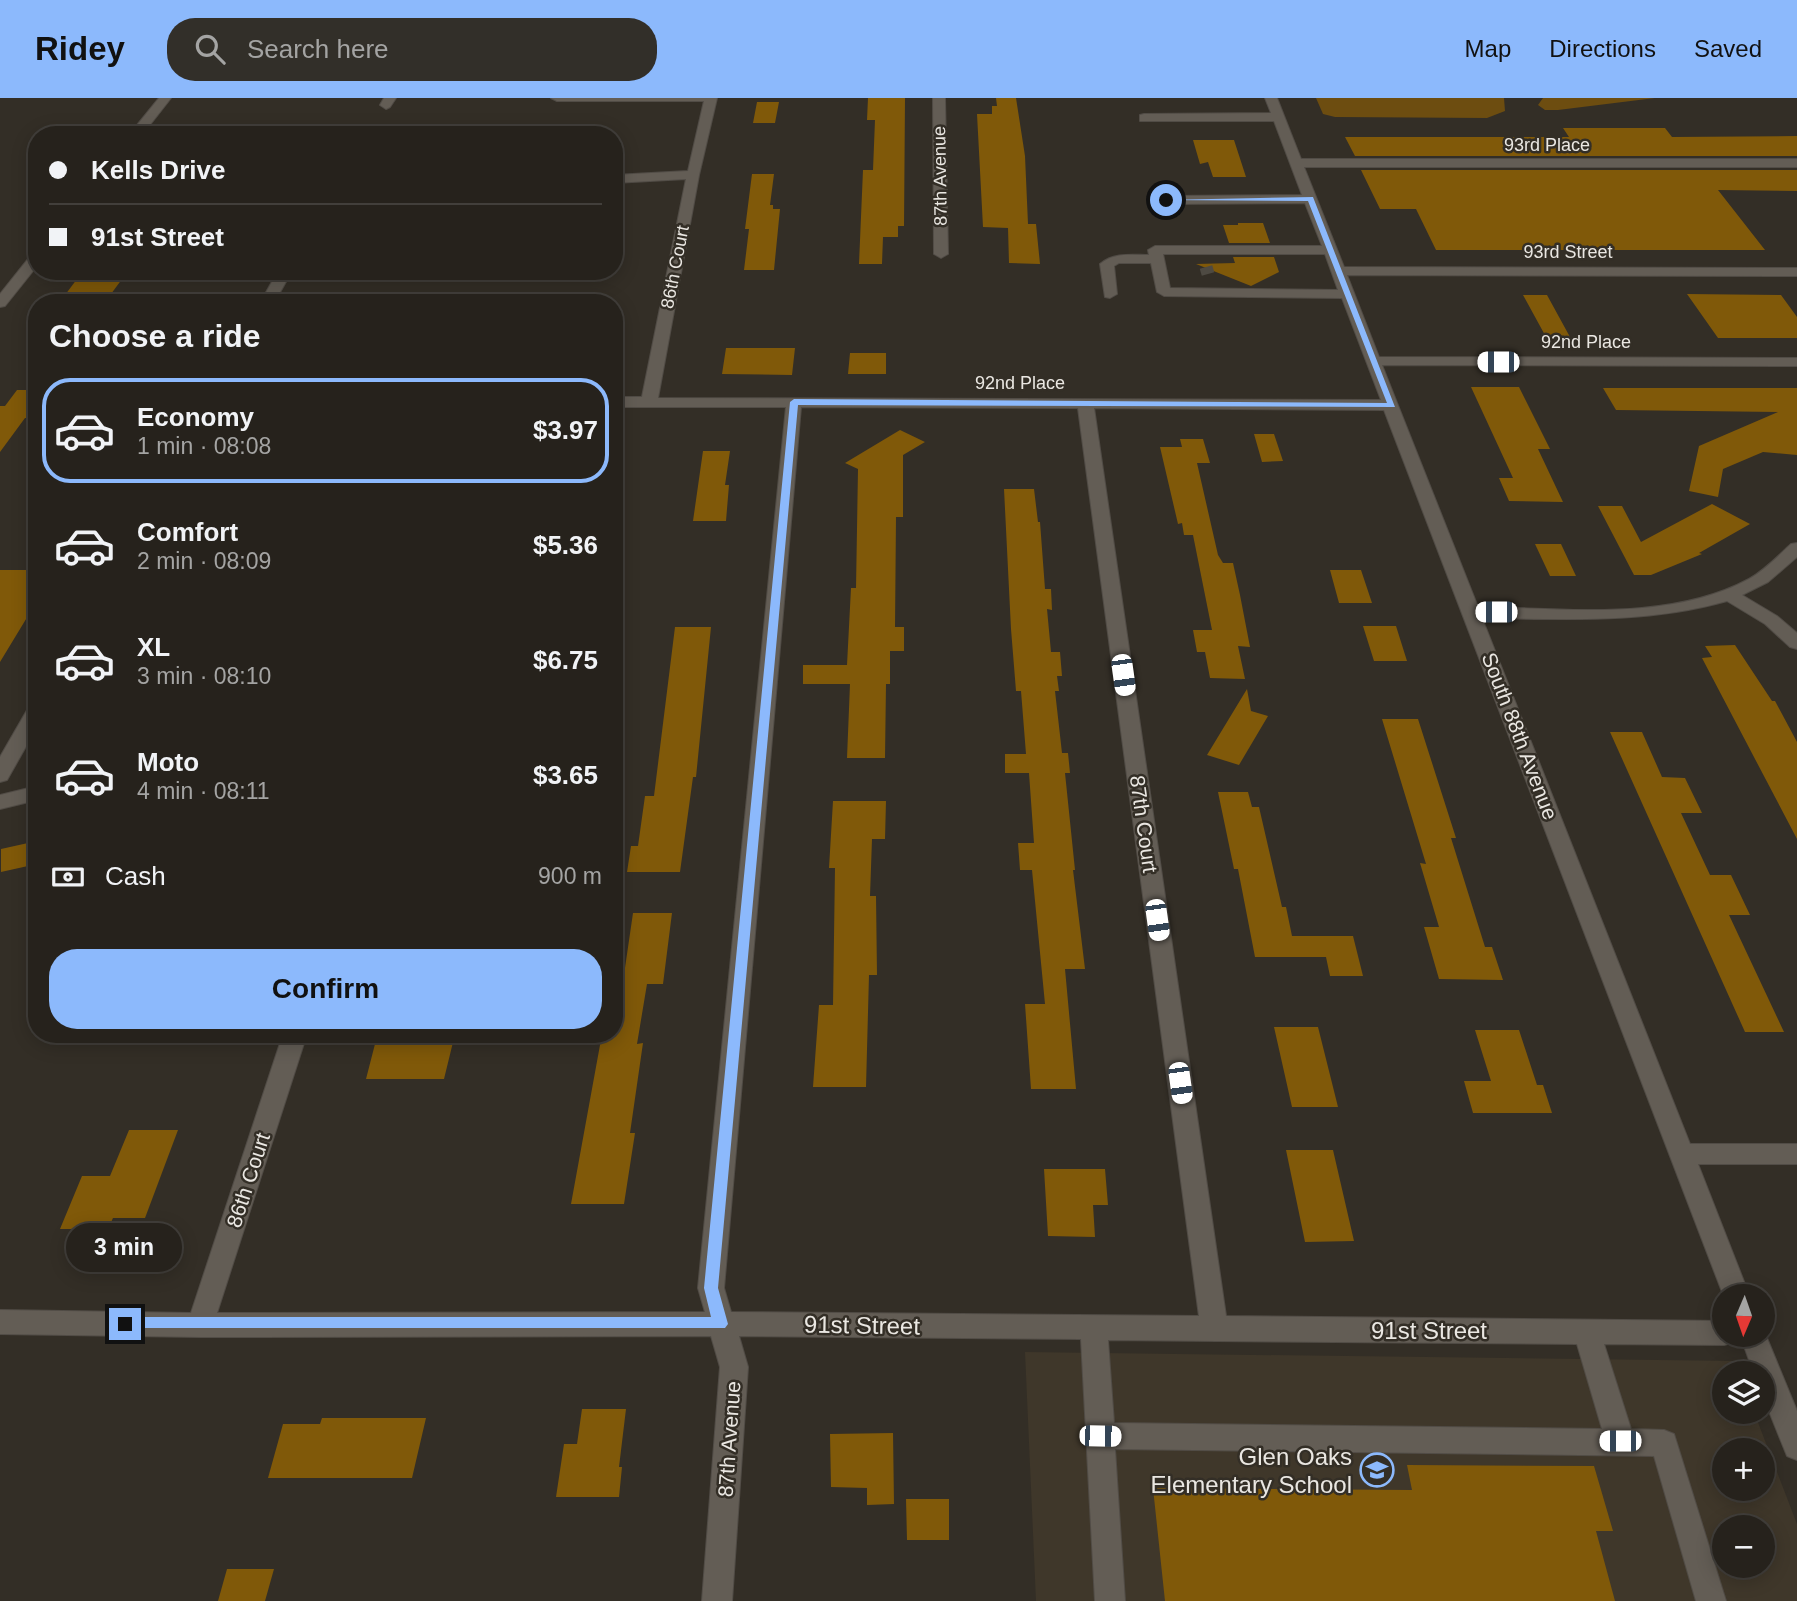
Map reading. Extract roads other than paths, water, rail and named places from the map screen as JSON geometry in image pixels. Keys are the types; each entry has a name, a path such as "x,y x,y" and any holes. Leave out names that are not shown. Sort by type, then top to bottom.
{"street":[{"path":"142,126 164,98"},
{"path":"558,98 711,98"},
{"name":"86th Court","path":"649,402 693,175 711,98"},
{"name":"87th Avenue","path":"939,98 941,254"},
{"name":"South 88th Avenue","path":"1271,98 1732,1284"},
{"path":"1144,118 1279,117"},
{"name":"93rd Place","path":"1296,163 1797,163"},
{"path":"623,179 693,175"},
{"path":"1166,200 1310,199"},
{"path":"1330,250 1155,250 1164,292 1348,294"},
{"path":"1201,250 1214,292"},
{"path":"1110,294 1107,264 1117,259 1157,259"},
{"path":"0,303 28,268"},
{"name":"93rd Street","path":"1339,271 1797,272"},
{"name":"92nd Place","path":"1375,361 1797,362"},
{"path":"623,402 649,402"},
{"name":"92nd Place","path":"649,402 1392,405"},
{"name":"87th Avenue","path":"717,1601 734,1367 711,1288 794,402"},
{"name":"87th Court","path":"1086,403 1214,1328"},
{"path":"1472,612 1674,609 1729,595 1756,582 1797,548"},
{"path":"1729,595 1771,620 1797,643"},
{"path":"0,775 28,725"},
{"path":"0,802 28,795"},
{"name":"86th Court","path":"200,1325 292,1043"},
{"path":"1680,1154 1797,1154"},
{"name":"91st Street","path":"0,1322 200,1325 720,1324 1712,1333"},
{"path":"1094,1327 1110,1601"},
{"path":"1587,1331 1620,1441"},
{"path":"1758,1348 1797,1447"},
{"path":"1100,1436 1664,1443 1711,1601"}],"tunnel":[{"path":"1206,267 1208,274"}],"place":[{"name":"Glen Oaks Elementary School","path":"1377,1470"}]}
